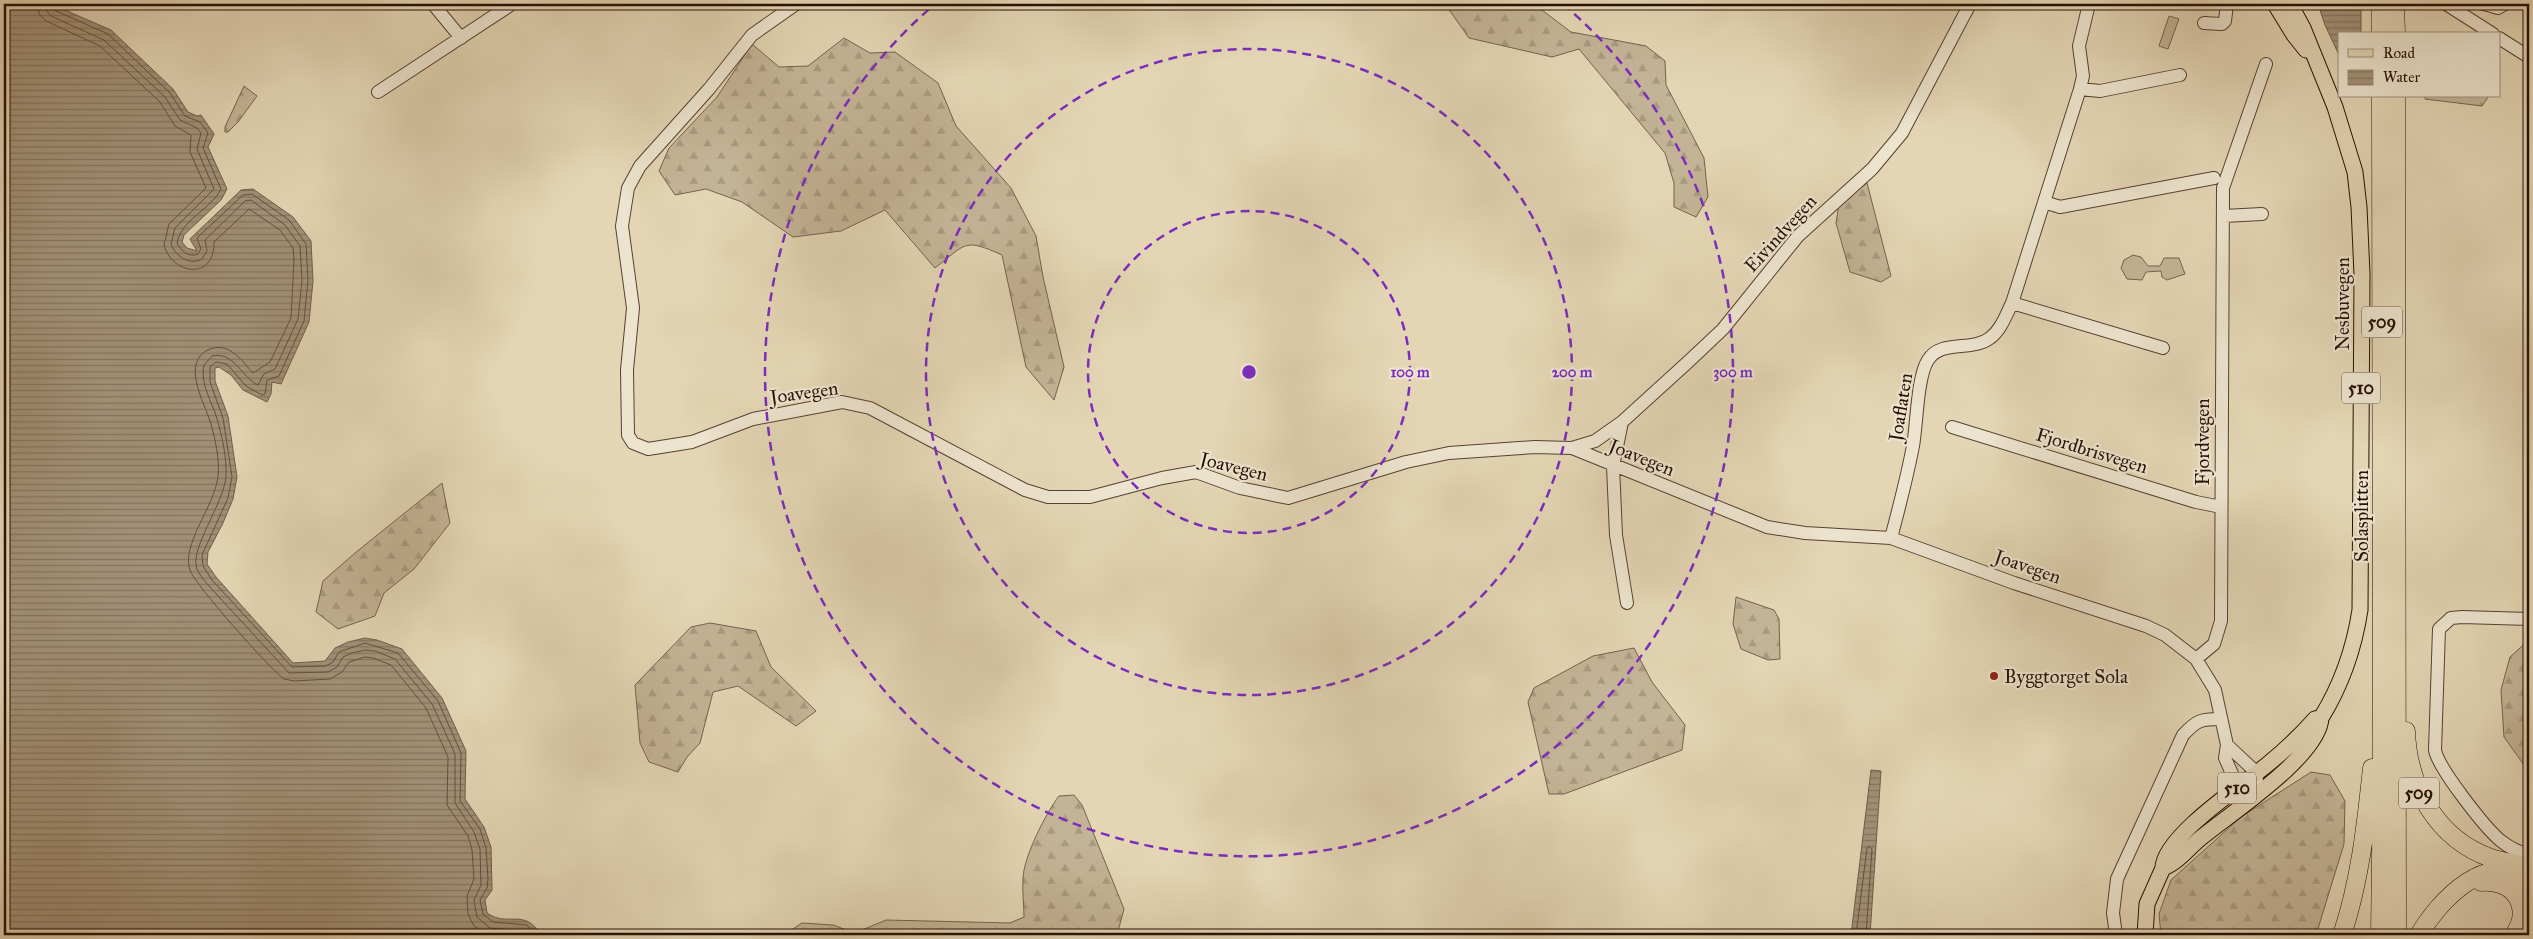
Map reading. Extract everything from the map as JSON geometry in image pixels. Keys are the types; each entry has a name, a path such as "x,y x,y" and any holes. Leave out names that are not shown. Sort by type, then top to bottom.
{"highway":[{"path":"2381,4 2381,32"},
{"path":"2396,4 2396,32"},
{"name":"Solasplitten","path":"2380,935 2382,98"},
{"name":"Solasplitten","path":"2396,98 2396,935"},
{"name":"509","path":"2397,656 2406,694 2407,736 2412,768 2419,792 2432,815 2450,834 2467,846 2491,858 2529,867"},
{"name":"509","path":"2342,935 2354,892 2365,838 2381,673"},
{"path":"2419,935 2438,906 2482,874 2494,872 2515,874 2529,883"},
{"path":"2466,884 2495,881 2511,889 2518,896 2522,920 2514,935"}],"main road":[{"name":"Nesbuvegen","path":"2275,4 2294,35 2314,59"},
{"name":"Nesbuvegen","path":"2163,868 2163,860 2176,841 2206,813 2296,740 2315,718 2321,718 2340,685 2350,658 2360,610 2362,247 2354,172 2346,138 2335,107 2290,4"},
{"name":"510","path":"2145,935 2147,904 2163,868 2170,866 2198,840 2283,773 2305,749 2321,725 2321,718"}],"street":[{"path":"432,4 461,38"},
{"path":"378,92 512,4"},
{"name":"Joavegen","path":"796,4 752,34 709,89 640,166 628,188 622,226 633,308 627,370 628,435 633,443 648,449 692,442 754,419 842,402 870,408 1025,490 1048,497 1090,497 1162,478 1196,472 1240,488 1288,498 1406,462 1449,453 1535,447 1572,448 1767,527 1805,533 1892,538 2014,582 2146,626 2165,635 2196,659 2215,690 2227,745 2225,758 2238,787"},
{"name":"Eivindvegen","path":"1572,448 1595,441 1622,422 1723,329 1798,236 1872,169 1902,133 1970,4"},
{"name":"Joaflaten","path":"1892,538 1913,445 1922,380 1928,360 1943,348 1972,346 1991,338 1999,329 2012,303 2080,89 2083,76 2079,46 2089,4"},
{"path":"2204,23 2222,24 2225,21 2227,4"},
{"path":"2446,4 2490,32"},
{"path":"2484,4 2498,8 2505,4"},
{"path":"2500,39 2529,57"},
{"name":"Fjordvegen","path":"2196,659 2214,644 2221,621 2223,194 2225,180 2266,64"},
{"path":"2080,89 2100,91 2180,76"},
{"path":"2044,202 2060,207 2214,178"},
{"path":"2224,216 2262,214"},
{"path":"2012,303 2163,348"},
{"path":"1622,422 1613,466 1616,535 1627,603"},
{"name":"Fjordbrisvegen","path":"1952,427 2196,502 2221,507"},
{"path":"2529,619 2451,618 2439,629 2436,638 2435,750 2436,759 2445,773 2499,839 2512,850 2529,855"},
{"path":"2116,935 2113,912 2117,879 2183,734 2195,722 2205,719 2220,719"},
{"path":"2227,745 2257,773 2256,794 2238,787"}],"green space":[{"path":"1445,4 1534,4 1571,32 1646,46 1665,61 1666,85 1704,158 1708,197 1696,217 1674,207 1674,183 1665,153 1579,49 1552,57 1469,38"},
{"path":"2169,16 2179,19 2168,49 2159,46"},
{"path":"844,38 870,53 895,52 938,83 956,126 1011,188 1036,236 1043,277 1064,367 1054,400 1026,367 1002,255 980,246 966,246 960,248 935,268 885,210 841,231 793,237 742,202 706,189 675,195 659,171 669,148 717,97 752,44 779,67 808,66"},
{"path":"244,86 257,96 238,122 228,132 225,132 225,127"},
{"path":"2425,98 2488,98 2482,106"},
{"path":"1867,183 1891,276 1881,282 1850,272 1836,223 1839,204"},
{"path":"2133,255 2141,257 2148,266 2160,266 2164,258 2179,258 2185,274 2167,280 2162,277 2161,271 2146,272 2142,280 2127,279 2121,268 2124,260"},
{"path":"442,483 450,523 414,569 384,593 375,616 338,629 316,612 323,581"},
{"path":"1736,597 1774,610 1779,619 1780,659 1768,660 1741,649 1733,624"},
{"path":"710,623 756,631 771,667 816,711 796,726 738,686 713,692 700,743 687,757 678,772 649,762 640,743 635,685 691,627"},
{"path":"2529,640 2529,772 2504,737 2501,690 2510,657"},
{"path":"1634,648 1652,682 1685,725 1682,750 1564,794 1549,794 1528,702 1534,688 1593,656"},
{"path":"2311,772 2330,775 2345,801 2344,844 2316,935 2161,935 2159,914 2171,880 2241,817"},
{"path":"1074,795 1082,805 1124,909 1117,935 784,935 802,923 833,925 855,933 886,920 1010,923 1024,917 1023,878 1031,847 1059,796"}],"water":[{"path":"4,4 51,4 111,30 173,89 188,112 197,116 201,115 214,134 208,147 227,189 221,200 184,235 182,242 187,248 197,251 190,239 241,190 253,189 293,217 311,241 313,281 309,322 281,384 272,382 271,394 267,402 243,390 231,375 219,367 215,368 215,381 228,416 237,477 233,499 208,552 207,564 216,577 293,663 325,661 335,648 348,642 365,638 377,640 402,649 442,698 466,751 465,799 484,827 491,847 492,890 485,900 487,913 502,919 528,922 541,935 4,935"},
{"path":"2318,4 2361,4 2361,32 2338,32 2338,53"},
{"path":"1871,770 1881,771 1870,935 1851,935"}],"place":[{"name":"Byggtorget Sola","path":"1994,676"}]}
